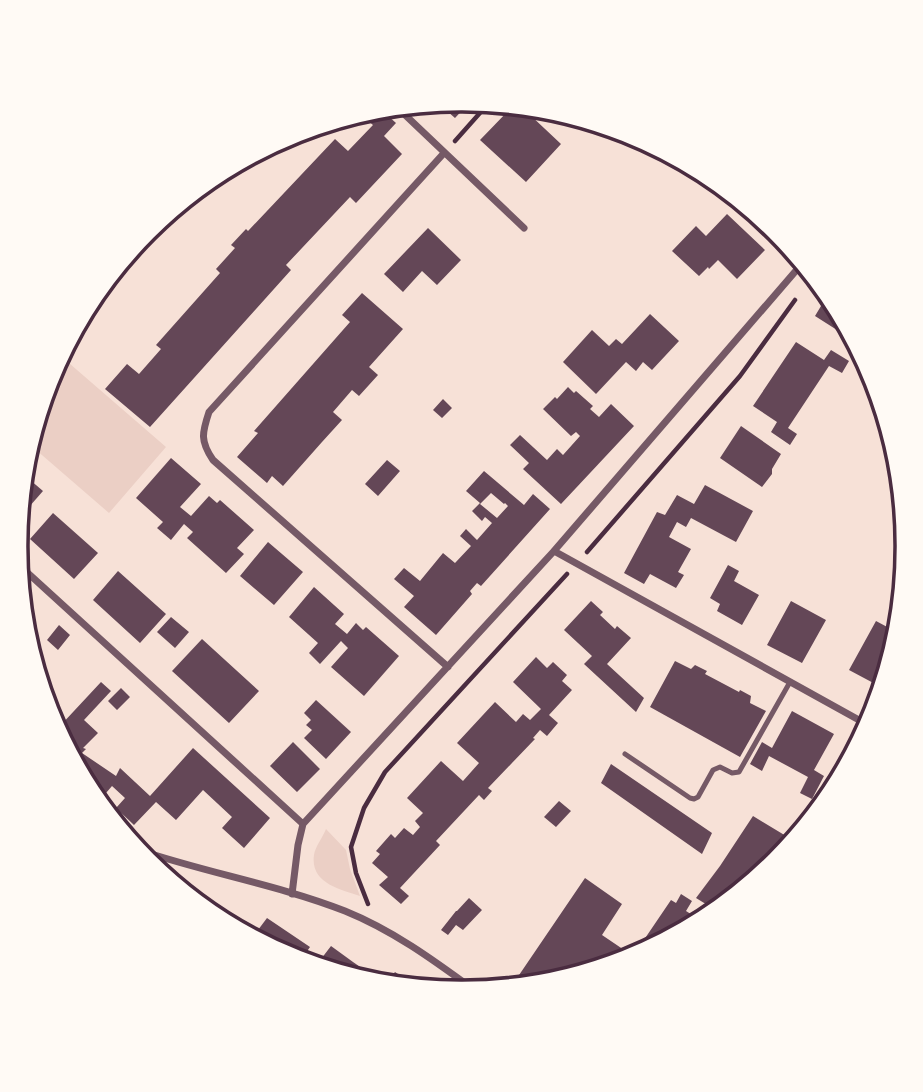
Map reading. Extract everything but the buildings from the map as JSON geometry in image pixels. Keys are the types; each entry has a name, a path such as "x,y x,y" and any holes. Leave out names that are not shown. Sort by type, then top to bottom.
{"street":[{"path":"406,116 524,228"},
{"path":"444,153 209,412 203,431 205,448 213,460 448,667"},
{"path":"292,894 303,824 554,551 796,271"},
{"path":"554,551 858,720"},
{"path":"29,574 303,824"},
{"path":"160,857 344,911 407,942 460,980"}],"lane":[{"path":"625,754 694,799 698,797 713,770 720,766 732,773 739,772 790,682"}],"path":[{"path":"444,153 480,113"},
{"path":"378,927 356,873 351,848 364,808 385,772 577,564 740,376 802,291"}],"shaded area":[{"path":"69,363 166,447 109,513 38,452 51,407"},
{"path":"326,829 346,850 360,896 328,883 317,872 314,855"}]}
